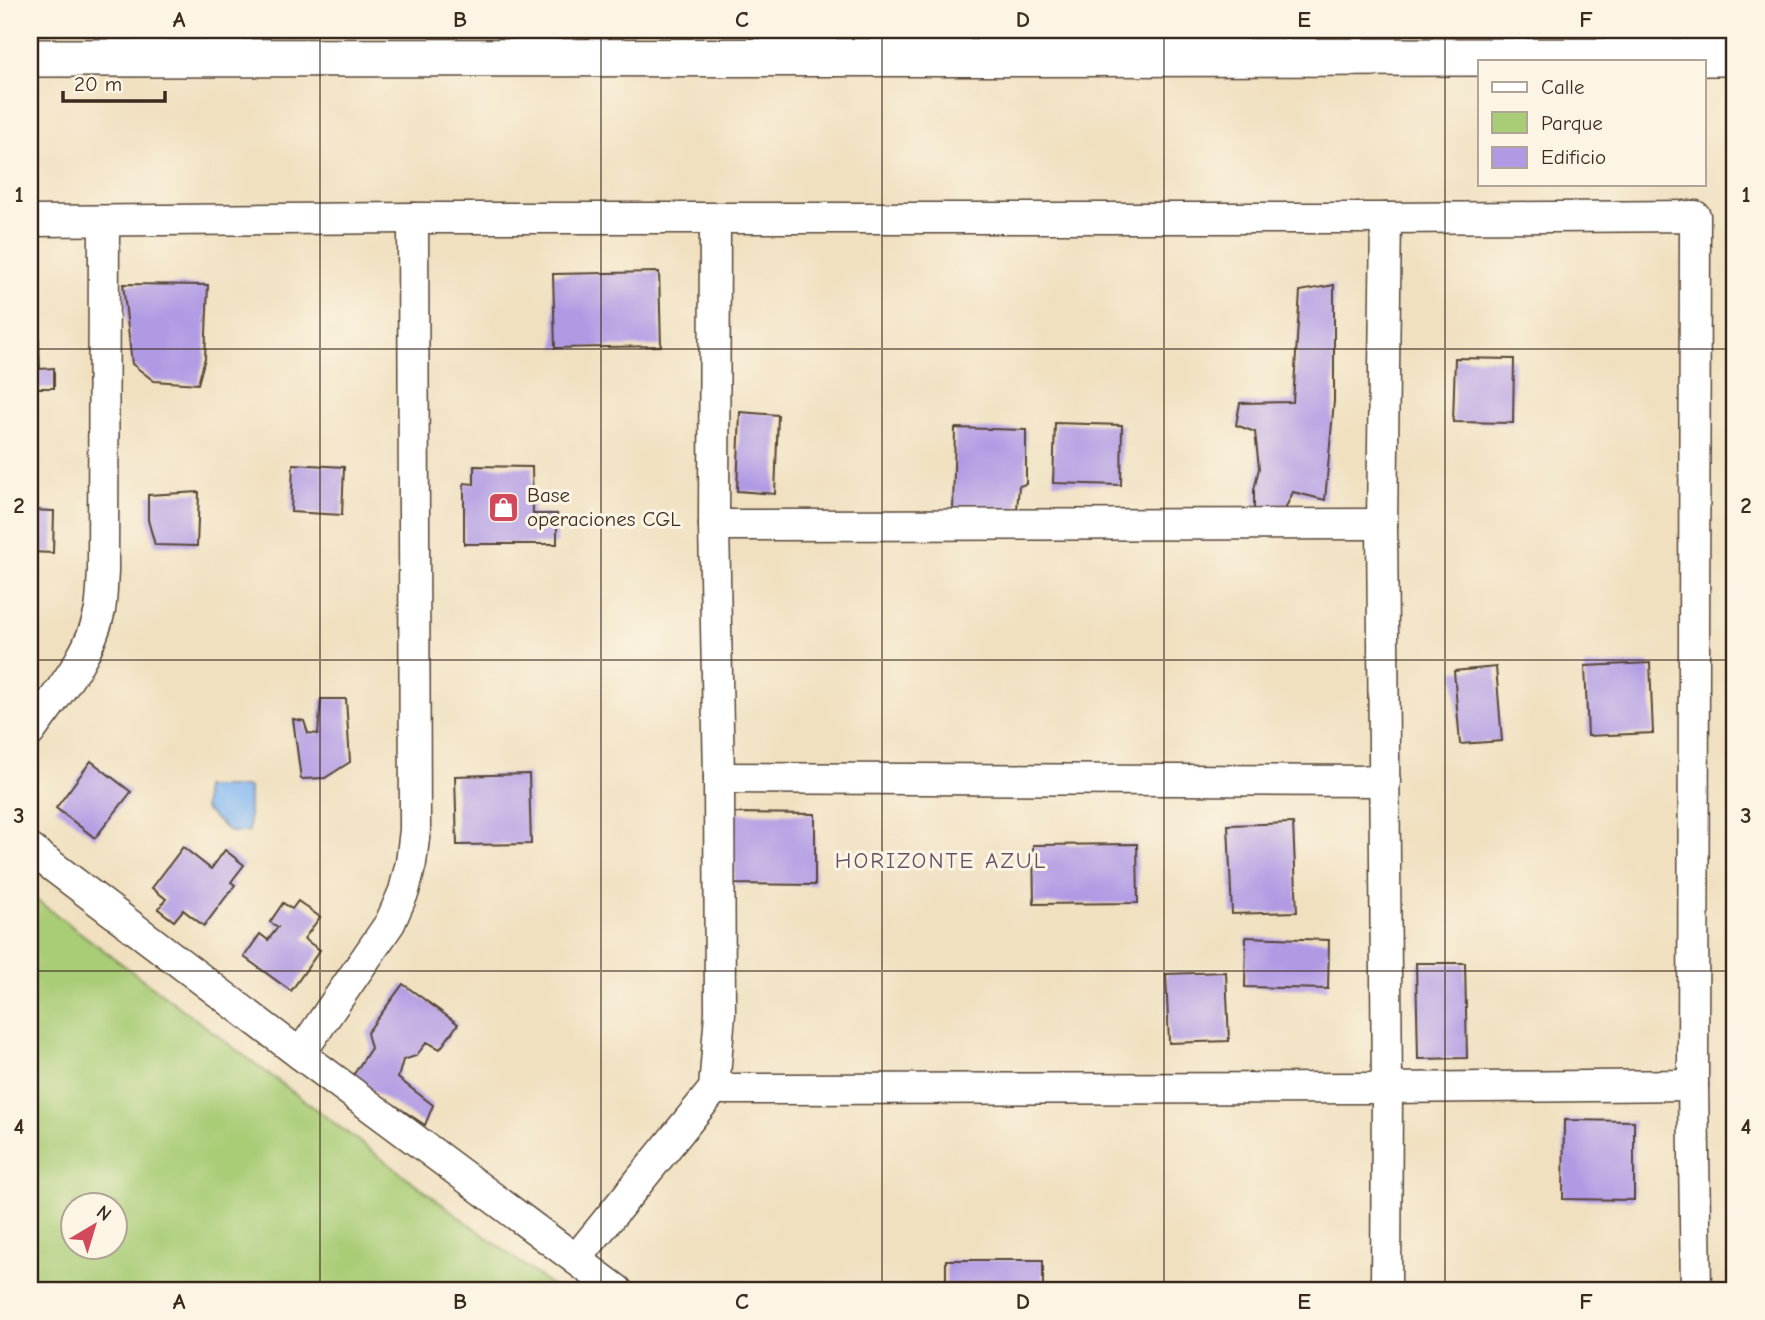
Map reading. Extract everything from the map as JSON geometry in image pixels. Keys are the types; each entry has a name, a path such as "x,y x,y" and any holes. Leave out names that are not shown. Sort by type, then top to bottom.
{"street":[{"path":"30,58 1735,57"},
{"path":"30,221 1695,216 1693,1085 1696,1290"},
{"path":"300,1054 390,923 404,891 411,863 415,830 413,218"},
{"path":"1386,218 1382,524 1386,1290"},
{"path":"576,1259 714,1090 720,1013 714,524 715,219"},
{"path":"30,732 68,680 89,644 100,609 103,572 104,221"},
{"path":"714,524 1382,524"},
{"path":"719,778 1385,781"},
{"path":"30,849 617,1290"},
{"path":"714,1090 1693,1085"}],"green space":[{"path":"30,895 557,1290 30,1290"}],"water":[{"path":"204,787 249,787 249,832 230,832 204,809"}],"building":[{"path":"659,272 661,346 555,348 553,274"},
{"path":"123,284 208,285 205,358 198,384 154,381 132,364"},
{"path":"1334,285 1334,401 1325,500 1293,492 1282,516 1254,510 1254,490 1259,468 1255,432 1236,425 1240,403 1293,402 1300,291"},
{"path":"30,296 37,296 40,369 54,368 54,388 31,388"},
{"path":"1735,346 1735,387 1731,383 1730,347"},
{"path":"1455,358 1514,359 1513,423 1453,422"},
{"path":"740,412 778,415 775,494 737,491"},
{"path":"1055,423 1122,425 1121,485 1053,483"},
{"path":"955,428 1026,430 1026,484 1019,486 1017,509 953,511"},
{"path":"293,464 344,467 342,515 291,512"},
{"path":"474,466 532,467 533,514 557,514 557,544 464,544 464,483 474,484"},
{"path":"199,492 197,546 155,545 148,520 148,495"},
{"path":"30,510 54,511 53,553 30,552"},
{"path":"1650,663 1653,733 1588,736 1585,666"},
{"path":"1496,667 1502,741 1460,744 1454,671"},
{"path":"321,699 346,699 350,762 325,778 301,779 293,719 304,721 308,733 318,734"},
{"path":"91,761 131,792 95,838 56,808"},
{"path":"529,774 531,844 457,845 455,776"},
{"path":"734,813 815,814 815,885 734,884"},
{"path":"1293,823 1297,912 1232,914 1228,825"},
{"path":"1137,844 1138,903 1034,904 1033,845"},
{"path":"183,847 211,869 225,850 244,865 231,882 235,885 204,926 183,910 174,921 158,909 166,899 152,888"},
{"path":"298,901 320,917 304,939 320,950 291,991 244,957 260,934 268,940 278,927 270,922 283,903 292,909"},
{"path":"1246,937 1329,940 1328,989 1245,987"},
{"path":"1416,963 1465,963 1467,1058 1418,1059"},
{"path":"1226,972 1229,1041 1169,1043 1166,974"},
{"path":"403,984 458,1024 440,1049 427,1042 416,1056 403,1060 398,1078 433,1105 425,1125 352,1077 371,1048 367,1033"},
{"path":"1564,1120 1634,1121 1634,1200 1563,1199"},
{"path":"946,1260 1043,1260 1043,1290 946,1290"}],"place":[{"name":"Base operaciones CGL","path":"504,507"}],"district":[{"name":"HORIZONTE AZUL","path":"941,860"}]}
